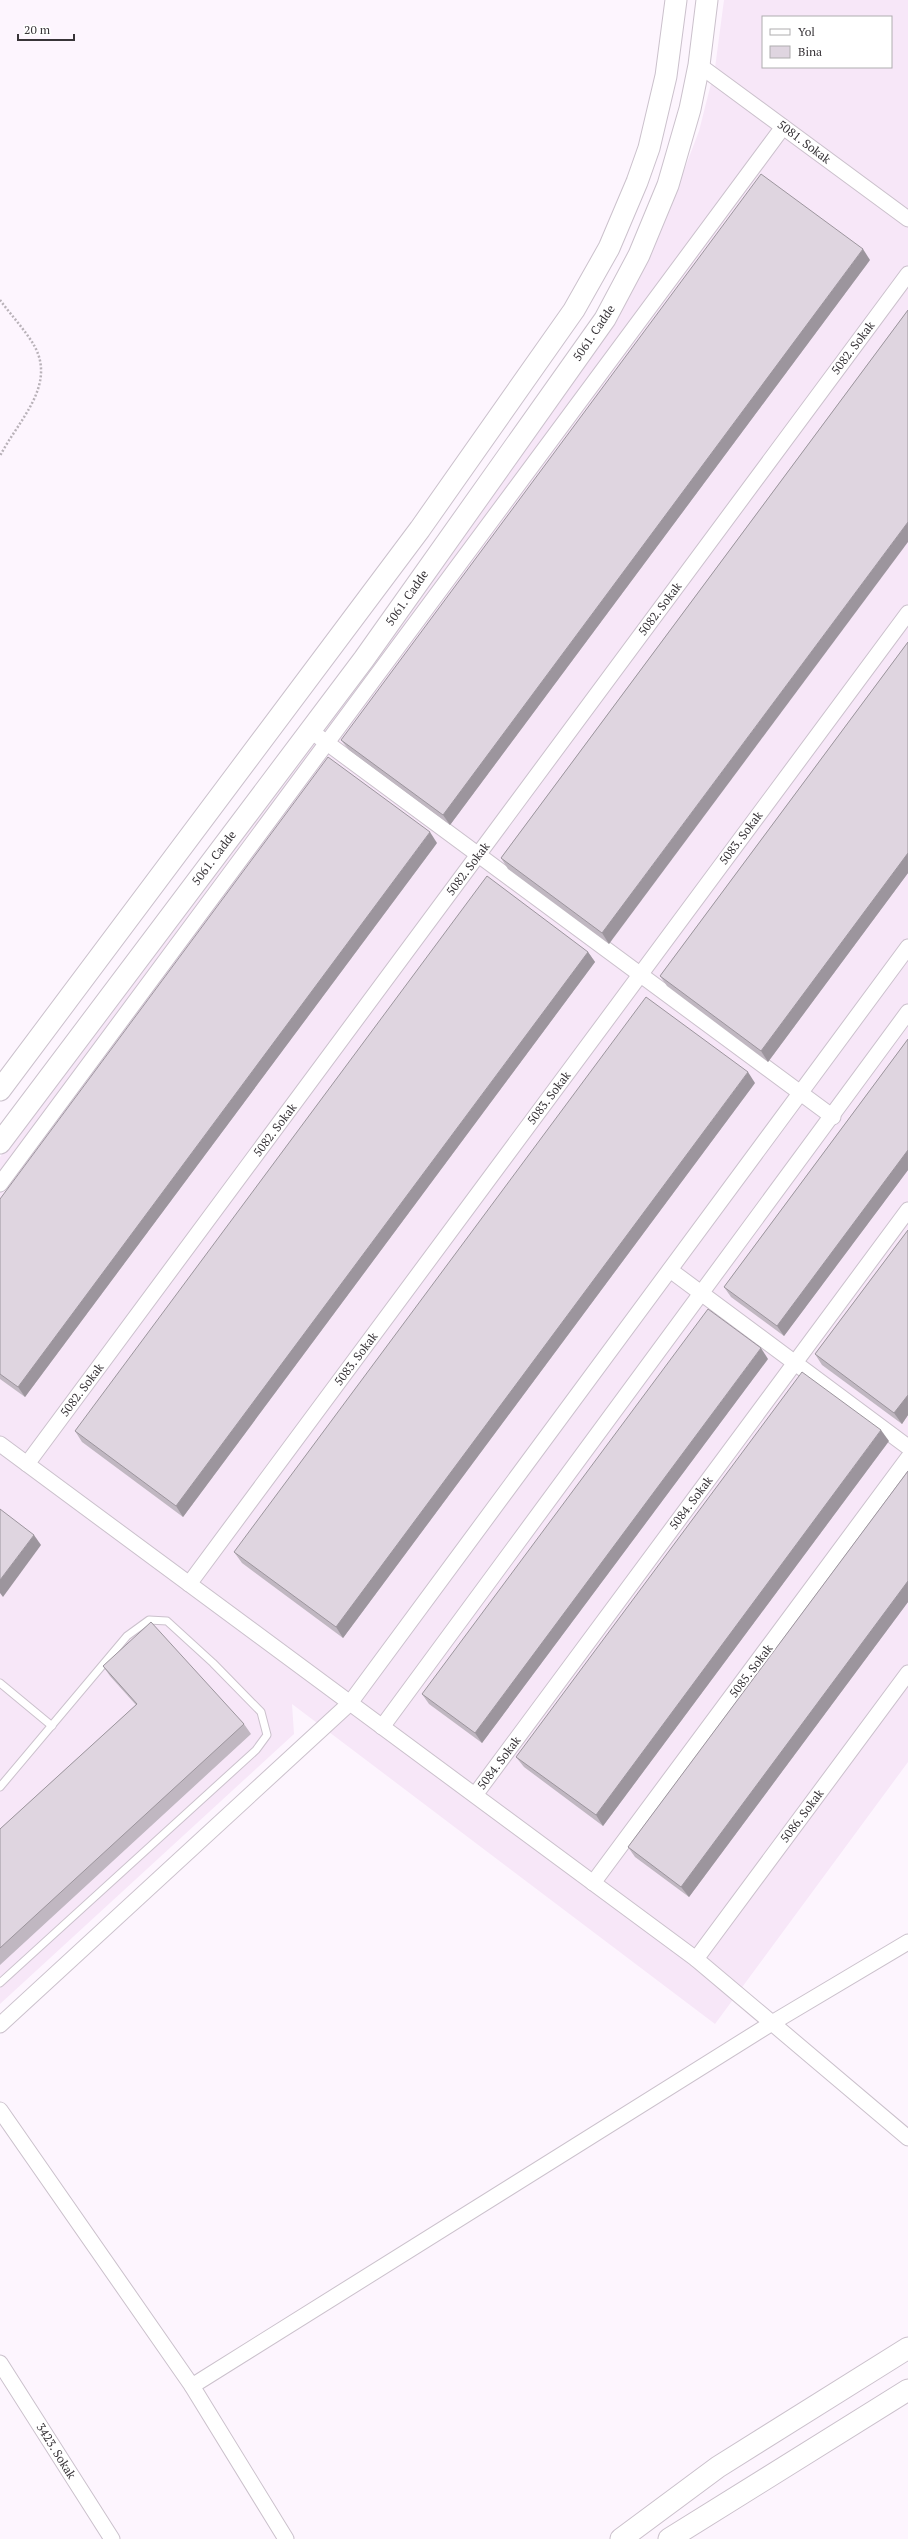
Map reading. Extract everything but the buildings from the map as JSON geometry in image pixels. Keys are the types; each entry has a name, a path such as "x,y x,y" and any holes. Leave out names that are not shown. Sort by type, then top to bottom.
{"street":[{"path":"0,1090 420,529 574,310 610,248 640,175 666,76 676,0"},
{"name":"5061. Cadde","path":"0,1142 368,653 605,319 639,255 668,185 690,109 699,65 707,0"},
{"name":"5081. Sokak","path":"699,65 908,219"},
{"path":"0,1184 783,127"},
{"name":"5082. Sokak","path":"27,1464 908,274"},
{"name":"5083. Sokak","path":"189,1584 908,613"},
{"path":"310,730 833,1117"},
{"path":"0,2025 350,1703 908,947"},
{"path":"382,1727 833,1117 908,1012"},
{"name":"5084. Sokak","path":"474,1795 908,1210"},
{"path":"670,1270 908,1447"},
{"path":"0,1444 696,1959 908,2138"},
{"name":"5085. Sokak","path":"594,1884 908,1458"},
{"name":"5086. Sokak","path":"696,1959 908,1672"},
{"path":"192,2386 772,2023 908,1942"},
{"path":"0,2110 192,2386 286,2539"},
{"path":"621,2539 718,2467 908,2348"},
{"name":"3423. Sokak","path":"0,2362 112,2539"},
{"path":"669,2539 908,2390"}],"lane":[{"path":"0,1787 127,1636 149,1620 166,1621 213,1664 261,1712 267,1735 256,1750 0,1983"},
{"path":"0,1683 52,1726"}],"path":[{"path":"0,300 34,346 41,372 41,381 35,399 0,456"}],"shaded area":[{"path":"724,0 908,0 908,1762 715,2024 292,1704 294,1734 0,2004 0,1157 618,319 667,215 699,131 715,68"}]}
